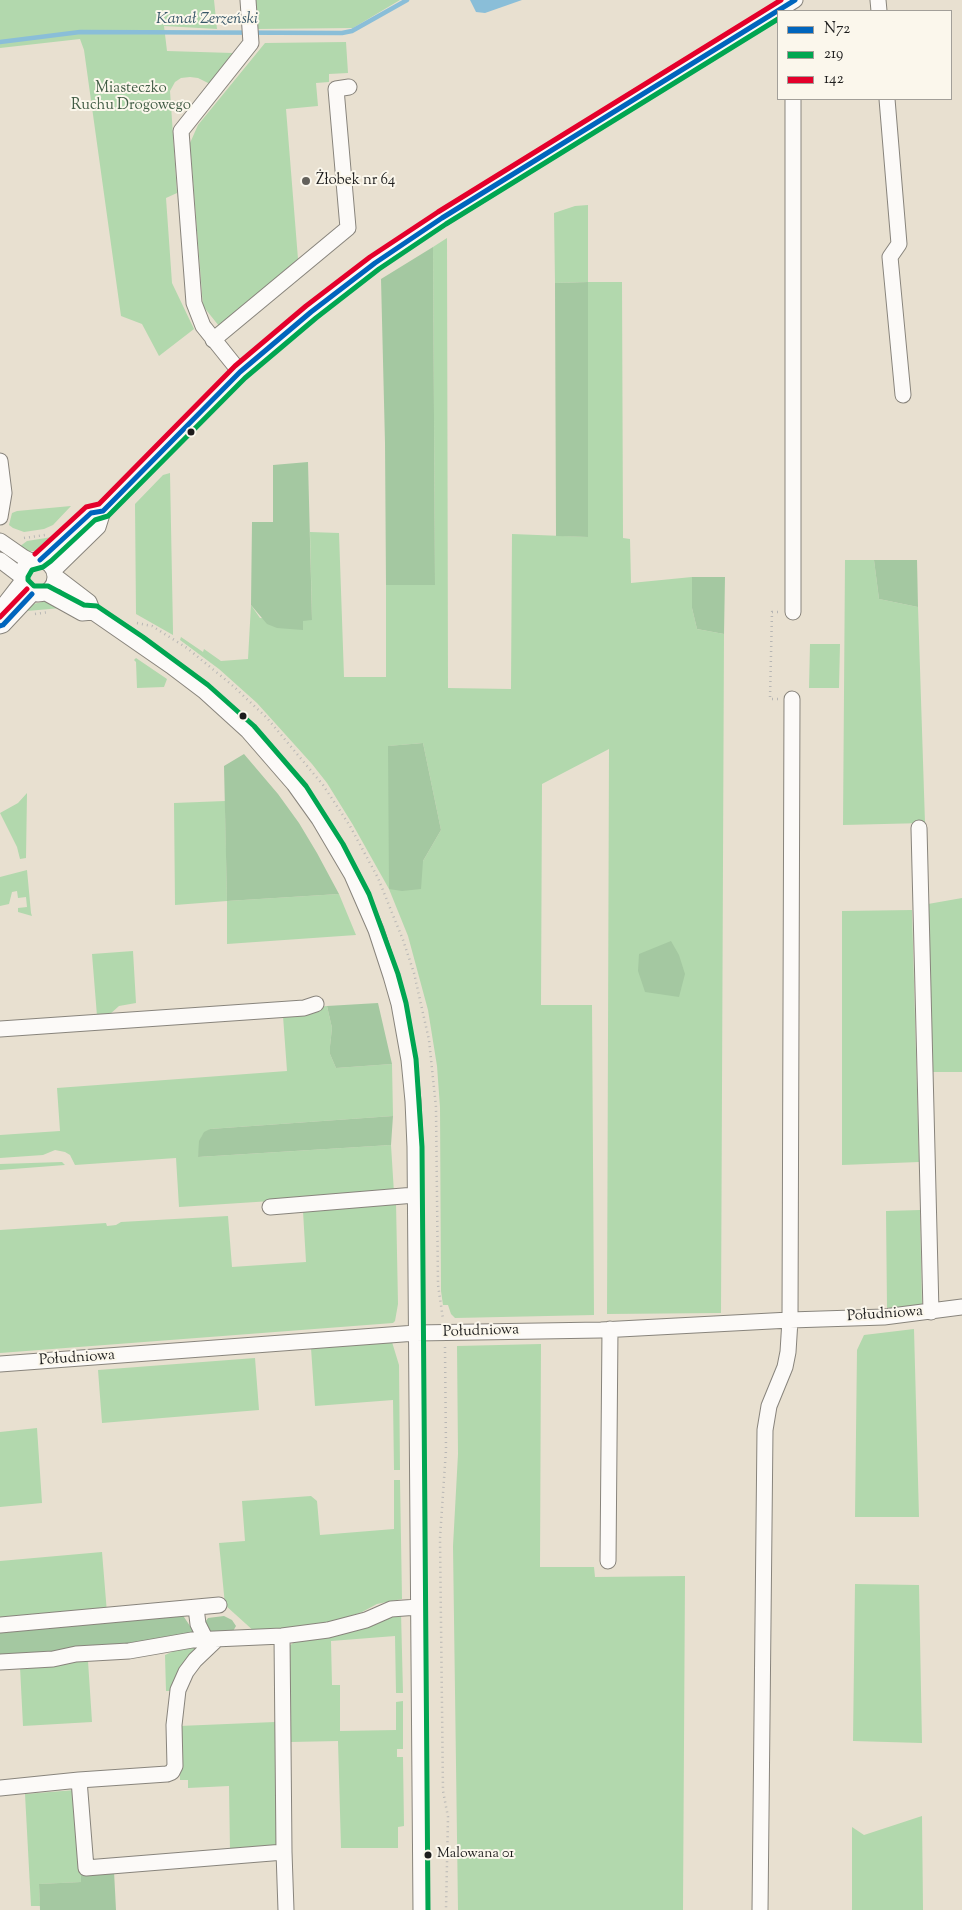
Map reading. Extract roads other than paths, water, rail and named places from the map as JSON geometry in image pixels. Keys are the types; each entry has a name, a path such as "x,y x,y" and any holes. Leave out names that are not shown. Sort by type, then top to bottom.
{"street":[{"path":"240,372 213,340 197,315 194,303 182,131 249,48 252,34 248,0"},
{"path":"784,10 795,0"},
{"path":"0,610 30,587 53,586 54,573 98,527 103,511 240,372 311,312 401,245 776,17"},
{"path":"213,340 348,228 336,89 349,87"},
{"path":"793,100 793,612"},
{"path":"887,100 899,244 890,257 903,395"},
{"path":"0,461 4,493 0,517"},
{"path":"30,587 23,569 36,561 91,513 103,511"},
{"path":"0,542 23,557 48,564 54,573 89,602 93,612 204,690 248,731 300,791 341,855 376,930 391,976 409,1060 412,1095 415,1195 421,1910"},
{"path":"0,560 30,587 82,613 93,612"},
{"path":"0,626 4,625 30,587"},
{"path":"760,1910 765,1430 769,1406 785,1367 790,1320 792,699"},
{"path":"919,828 931,1312"},
{"path":"0,1030 304,1008 316,1004"},
{"path":"270,1207 415,1195"},
{"name":"Południowa","path":"0,1364 416,1333 610,1329 884,1317 962,1307"},
{"path":"608,1561 610,1329"},
{"path":"0,1625 219,1606"},
{"path":"0,1662 53,1659 76,1654 129,1652 211,1640 282,1636 328,1630 366,1620 391,1609 418,1607"},
{"path":"196,1608 198,1624 211,1640"},
{"path":"282,1636 286,1910"},
{"path":"0,1788 167,1774 172,1772 175,1766 174,1725 178,1690 186,1672 211,1640"},
{"path":"79,1780 86,1868 284,1852"}],"water":[{"path":"470,0 522,0 485,13 476,12"}],"waterway":[{"name":"Kanał Zerzeński","path":"0,42 80,32 342,33 352,31 407,0"}],"place":[{"name":"Żłobek nr 64","path":"306,181"},
{"name":"Malowana 01","path":"428,1855"}],"park label":[{"name":"Miasteczko Ruchu Drogowego","path":"131,98"}]}
